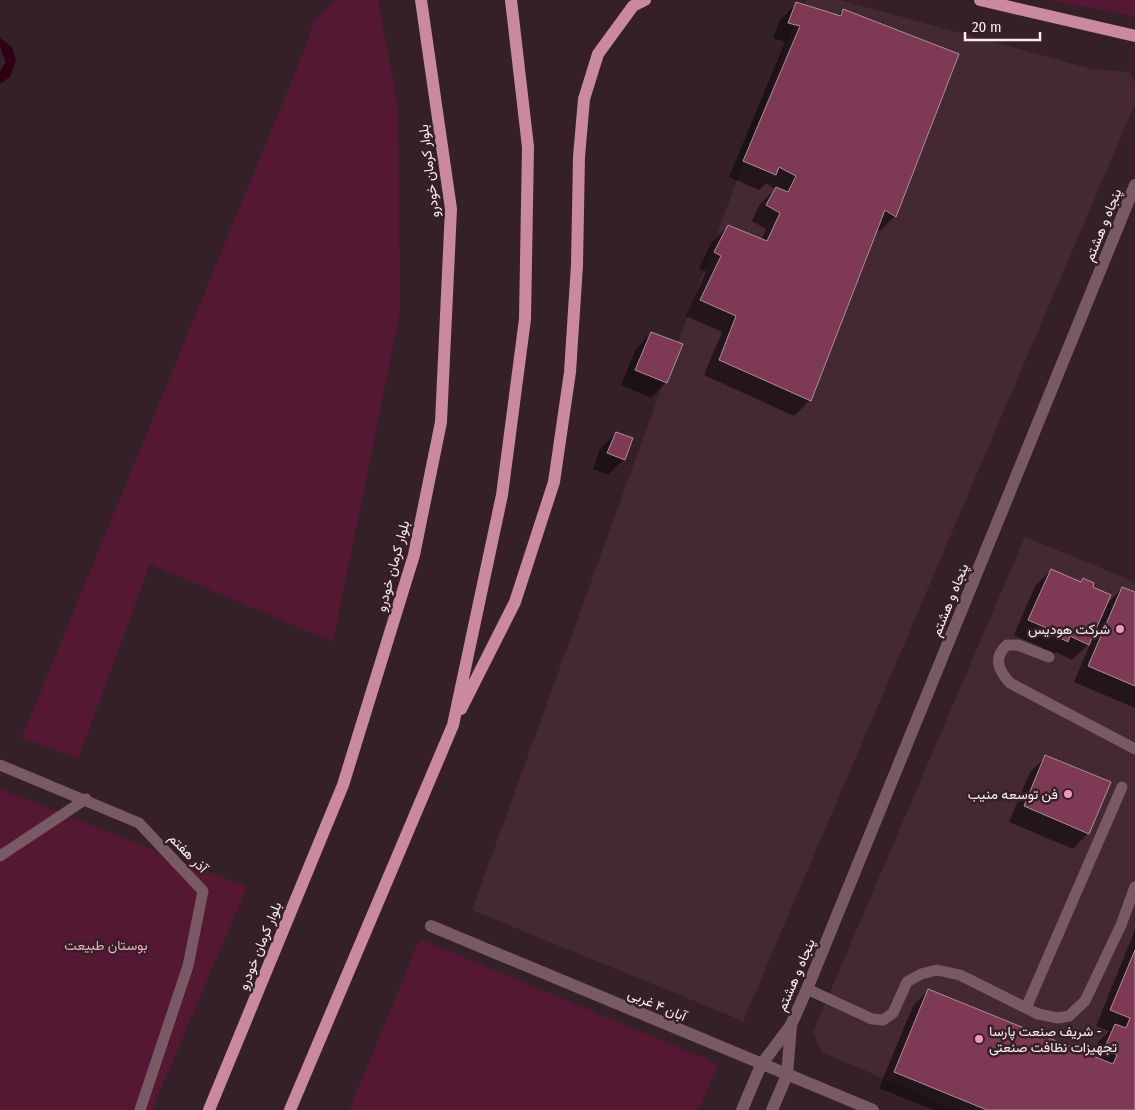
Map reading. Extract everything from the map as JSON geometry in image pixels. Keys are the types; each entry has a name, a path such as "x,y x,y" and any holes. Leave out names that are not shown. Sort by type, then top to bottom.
{"main road":[{"name":"بلوار کرمان خودرو","path":"209,1110 346,776 414,555 441,422 451,209 420,0"},
{"path":"453,725 502,495 525,319 528,147 511,0"},
{"path":"290,1110 453,725 516,602 554,482 570,372 577,264 579,157 584,98 598,54 633,6 644,0"},
{"path":"980,0 1135,36"}],"street":[{"name":"پنجاه و هشتم","path":"742,1110 761,1065 791,1025 808,989 1135,185"},
{"name":"آبان ۴ غربی","path":"431,926 873,1110"},
{"name":"پنجاه و هشتم","path":"772,1110 787,1075 791,1025"}],"lane":[{"path":"1049,657 1018,645 1007,645 999,651 998,658 1003,675 1010,683 1135,748"},
{"name":"آذر هفتم","path":"0,764 139,823 203,891 188,966 140,1110"},
{"path":"1026,1008 1122,787"},
{"path":"0,856 86,799"},
{"path":"808,989 872,1019 884,1020 893,1013 907,982 921,974 937,970 960,974 1038,1014 1058,1018 1076,1012 1085,1001 1121,925 1135,887"}],"shaded area":[{"path":"806,0 840,0 1092,69 1129,72 1135,82 1135,104 743,1021 472,910 790,34"},
{"path":"0,38 12,47 16,61 10,77 0,84 0,71 6,62 0,47"},
{"path":"1025,537 1135,582 1135,1110 956,1110 822,1052 813,1032"}],"green space":[{"path":"336,0 378,0 398,107 400,312 333,642 150,564 78,759 22,737 302,56 314,21"},
{"path":"1047,0 1135,0 1135,16"},
{"name":"بوستان طبیعت","path":"0,789 247,887 152,1110 0,1110"},
{"path":"420,939 718,1064 698,1110 349,1110"}],"building":[{"path":"796,2 841,16 843,9 959,54 896,217 885,210 811,401 719,360 736,316 700,300 721,256 714,252 728,225 767,241 780,213 766,205 776,187 788,192 796,176 779,167 776,175 743,161 800,26 788,23"},
{"path":"651,332 683,344 667,383 635,370"},
{"path":"616,432 633,438 625,460 607,453"},
{"path":"1051,569 1081,582 1083,578 1094,583 1093,587 1111,595 1089,645 1070,636 1068,642 1056,636 1058,633 1028,620"},
{"name":"شرکت هودیس","path":"1122,587 1135,592 1135,686 1088,666"},
{"name":"فن توسعه منیب","path":"1045,755 1111,782 1089,834 1024,806"},
{"name":"شریف صنعت پارسا - تجهیزات نظافت صنعتی","path":"1135,950 1135,1110 987,1110 894,1072 928,989 1113,1064 1117,1055 1104,1049 1115,1024 1126,1028 1130,1018 1110,1010"}],"place":[{"name":"شرکت هودیس","path":"1120,629"},
{"name":"فن توسعه منیب","path":"1068,794"},
{"name":"شریف صنعت پارسا - تجهیزات نظافت صنعتی","path":"979,1039"}]}
